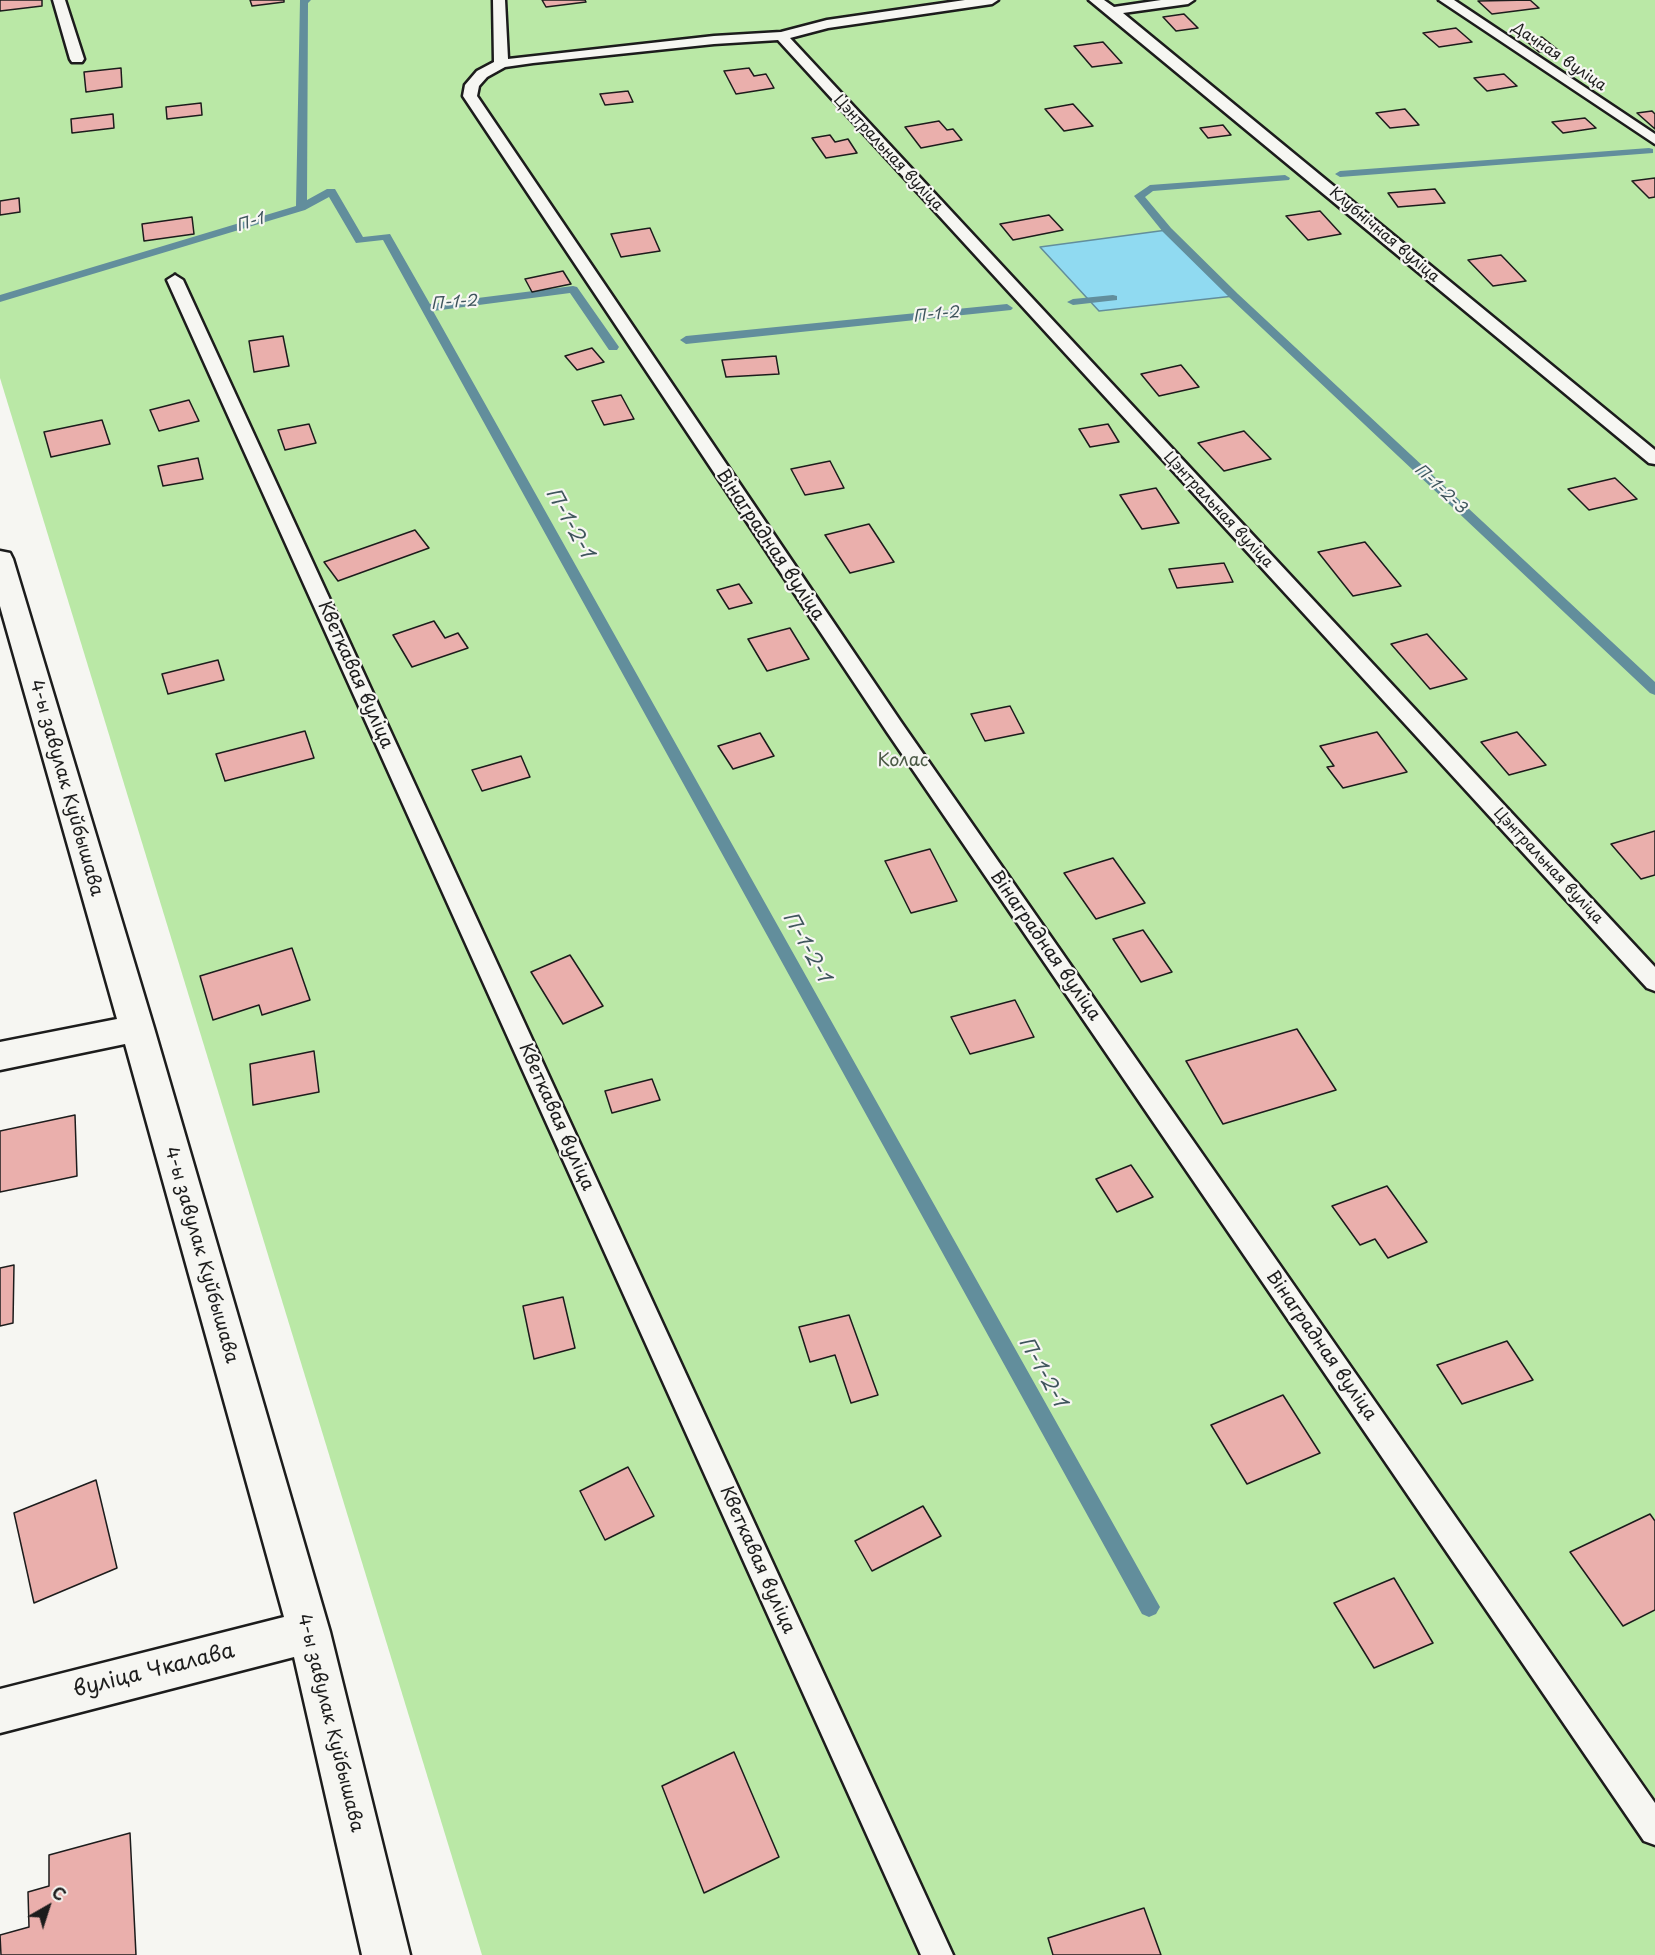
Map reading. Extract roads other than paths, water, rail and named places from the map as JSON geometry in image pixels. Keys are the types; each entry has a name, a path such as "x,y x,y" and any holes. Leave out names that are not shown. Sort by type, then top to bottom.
{"street":[{"name":"4-ы завулак Куйбышава","path":"0,559 11,642 137,1028 309,1632 386,1955"},
{"path":"0,1056 137,1028"},
{"name":"вуліца Чкалава","path":"0,1711 309,1632"}],"lane":[{"path":"59,0 77,59"},
{"path":"499,0 501,64 714,40 781,36 827,24 962,2 992,0"},
{"name":"Клубнічная вуліца","path":"1095,0 1112,11 1655,459"},
{"path":"1112,11 1188,0"},
{"name":"Дачная вуліца","path":"1445,0 1655,141"},
{"name":"Цэнтральная вуліца","path":"781,36 1655,982"},
{"name":"Вінаградная вуліца","path":"501,64 482,74 472,85 470,96 894,727 1655,1830"},
{"name":"Кветкавая вуліца","path":"175,280 937,1955"}],"water":[{"path":"1167,230 1234,296 1099,311 1040,247"}],"waterway":[{"name":"П-1","path":"301,208 303,2 306,0"},
{"path":"1340,174 1649,151"},
{"name":"П-1-2-3","path":"1285,178 1150,188 1139,196 1167,230 1234,296 1655,690"},
{"name":"П-1-2","path":"301,208 331,191 360,241 386,236 426,308"},
{"name":"П-1","path":"0,299 301,208"},
{"name":"П-1-2","path":"426,308 573,289 613,347"},
{"name":"П-1-2","path":"1073,302 1113,298"},
{"name":"П-1-2-1","path":"426,308 1149,1607"},
{"name":"П-1-2","path":"686,340 1007,308"}],"park label":[{"name":"Колас","path":"903,761"}]}
